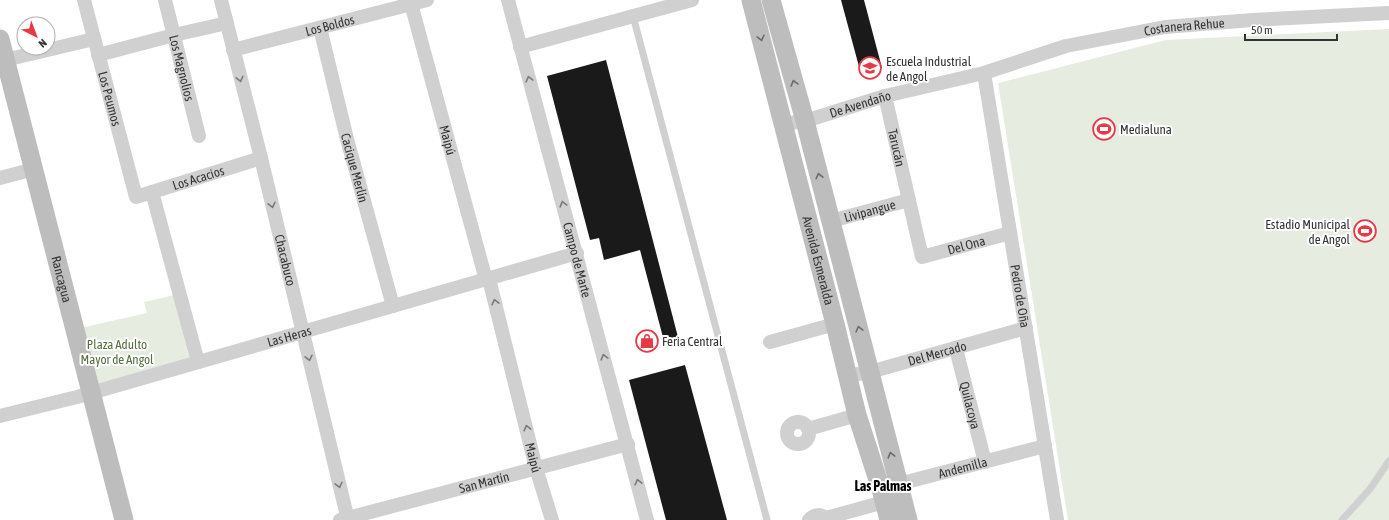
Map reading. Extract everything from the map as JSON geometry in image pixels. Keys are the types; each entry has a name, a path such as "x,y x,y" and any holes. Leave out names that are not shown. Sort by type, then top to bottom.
{"street":[{"name":"Los Peumos","path":"84,0 136,197"},
{"name":"Los Magnolios","path":"165,0 199,136"},
{"name":"Chacabuco","path":"221,0 303,332 345,519"},
{"name":"Los Boldos","path":"233,50 320,28 410,2 427,0"},
{"name":"Campo de Marte","path":"508,0 577,253 647,520"},
{"path":"520,48 692,0"},
{"name":"Avenida Esmeralda","path":"751,0 835,324 857,415 888,491 908,520"},
{"name":"Avenida Esmeralda","path":"771,0 805,121 870,372 888,491 889,520"},
{"name":"Maipú","path":"410,2 487,279 536,468 552,520"},
{"name":"Costanera Rehue","path":"984,72 1066,46 1165,27 1252,20 1389,13"},
{"path":"98,55 227,23"},
{"name":"Cacique Merlín","path":"320,28 349,146 392,306"},
{"name":"Rancagua","path":"0,39 124,520"},
{"path":"6,60 94,39"},
{"name":"De Avendaño","path":"782,124 805,121 885,96 984,72"},
{"name":"Pedro de Oña","path":"984,72 1056,520"},
{"name":"Tarucán","path":"885,96 922,257"},
{"name":"Los Acacios","path":"136,197 261,158"},
{"path":"0,178 34,169"},
{"path":"152,192 198,362"},
{"name":"Livipangue","path":"831,222 909,200"},
{"path":"806,212 831,222 814,243"},
{"name":"Del Ona","path":"922,257 1010,233"},
{"name":"Las Heras","path":"0,416 91,393 577,253"},
{"path":"770,342 835,324"},
{"name":"Del Mercado","path":"848,376 870,372 956,349 1026,328"},
{"name":"Quilacoya","path":"956,349 985,462"},
{"path":"808,429 857,415"},
{"name":"San Martín","path":"345,519 628,444"},
{"name":"Andemilla","path":"809,520 816,515 822,516 826,519 888,491 1045,446"}],"lane":[{"path":"633,16 767,520"},
{"path":"1342,520 1370,489 1389,461"}],"green space":[{"path":"1389,29 1389,520 1068,520 998,83 1166,40"},
{"name":"Plaza Adulto Mayor de Angol","path":"174,295 190,361 91,390 76,329 147,313 144,302"}],"building":[{"path":"841,0 864,0 882,68 861,74"},
{"path":"606,60 679,341 665,345 640,250 604,260 599,238 590,240 547,76"},
{"path":"685,365 727,520 666,520 629,380"}],"place":[{"name":"Escuela Industrial de Angol","path":"870,68"},
{"name":"Medialuna","path":"1104,129"},
{"name":"Estadio Municipal de Angol","path":"1365,231"},
{"name":"Feria Central","path":"647,341"}],"district":[{"name":"Las Palmas","path":"883,486"}]}
